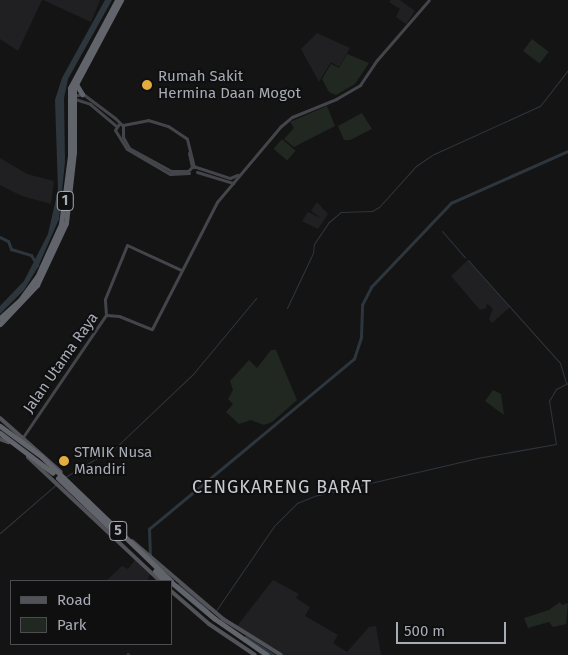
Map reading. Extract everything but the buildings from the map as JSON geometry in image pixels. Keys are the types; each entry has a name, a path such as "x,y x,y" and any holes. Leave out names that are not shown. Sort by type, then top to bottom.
{"highway":[{"name":"1","path":"72,99 76,83 117,0"},
{"name":"1","path":"0,324 28,297 67,221 72,82 121,0"},
{"path":"76,83 82,94"},
{"name":"1","path":"0,318 23,296 45,266"},
{"name":"5","path":"0,428 25,440 62,480 164,580"},
{"name":"5","path":"0,428 62,480 170,580"},
{"name":"5","path":"172,582 215,619 268,655"},
{"path":"172,587 213,622 262,655"}],"main road":[{"path":"106,315 105,298 127,245 181,269 215,206 231,183 281,126 295,116 336,99 360,85 377,60 430,0"},
{"path":"72,99 82,94 121,126 127,146 152,161 172,172 189,172 195,168"},
{"path":"72,99 80,98 91,102"},
{"path":"117,132 121,126 157,121 185,138 195,168"},
{"path":"117,132 125,148 170,174 189,172 195,168 234,177 277,132"},
{"path":"117,132 122,132"},
{"path":"185,138 195,168 231,183"},
{"path":"194,162 206,169"},
{"name":"Jalan Utama Raya","path":"23,437 106,315 120,316 152,329 181,269"},
{"path":"0,428 17,432 23,437 159,580"},
{"path":"0,428 8,442 62,480 215,612 281,655"},
{"path":"172,592 208,624 254,655"}],"shaded area":[{"path":"0,0 42,0 18,51 0,39"},
{"path":"43,0 100,0 91,22"},
{"path":"105,0 112,0 68,79 64,98 65,162 59,219 38,267 24,290 0,314 0,306 24,281 48,234 58,190 55,100 62,78"},
{"path":"391,0 400,0 415,11 406,24 396,17 400,9 389,2"},
{"path":"317,33 350,48 339,67 331,62 319,82 301,49"},
{"path":"0,158 27,174 54,181 51,204 22,196 0,185"},
{"path":"317,202 328,214 318,229 302,221 308,212 321,218 311,211"},
{"path":"468,260 510,307 492,323 489,319 493,309 487,303 486,308 480,310 451,276"},
{"path":"135,560 150,574 147,580 107,580 122,566 128,569"},
{"path":"273,580 299,594 296,598 310,607 305,616 338,635 333,643 347,652 369,627 376,626 381,655 283,655 237,626"}],"green space":[{"path":"532,39 549,52 540,64 523,51"},
{"path":"347,54 369,63 355,84 336,95 329,92 322,79 331,64 339,68"},
{"path":"327,106 335,126 294,147 284,139 294,128 290,122"},
{"path":"362,113 372,129 350,140 344,140 338,126"},
{"path":"282,139 296,151 287,161 273,149"},
{"path":"271,350 276,350 297,400 272,422 264,425 251,420 239,424 226,412 233,404 228,399 233,390 230,381 249,360 257,368"},
{"path":"493,390 501,394 504,415 485,401"},
{"path":"560,602 562,605 568,603 566,624 553,627 549,622 528,628 524,618 549,610"}],"waterway":[{"path":"287,308 313,253 314,244 329,222 341,212 372,211 379,207 416,166 434,154 540,106 568,70"},
{"path":"150,557 149,529 354,359 361,337 362,305 371,287 451,203 568,151"},
{"path":"442,231 465,257"},
{"path":"0,237 8,241 11,249 31,255 37,265"},
{"path":"468,260 560,363 566,383"},
{"path":"65,477 116,447 193,374 256,298"},
{"path":"215,612 274,526 297,503 314,496 477,458 556,444 549,401 556,389 568,383"},
{"path":"0,533 60,481"},
{"path":"180,584 207,609"},
{"path":"246,637 274,655"}],"place":[{"name":"Rumah Sakit Hermina Daan Mogot","path":"147,85"},
{"name":"STMIK Nusa Mandiri","path":"64,461"}],"district":[{"name":"CENGKARENG BARAT","path":"282,487"}]}
